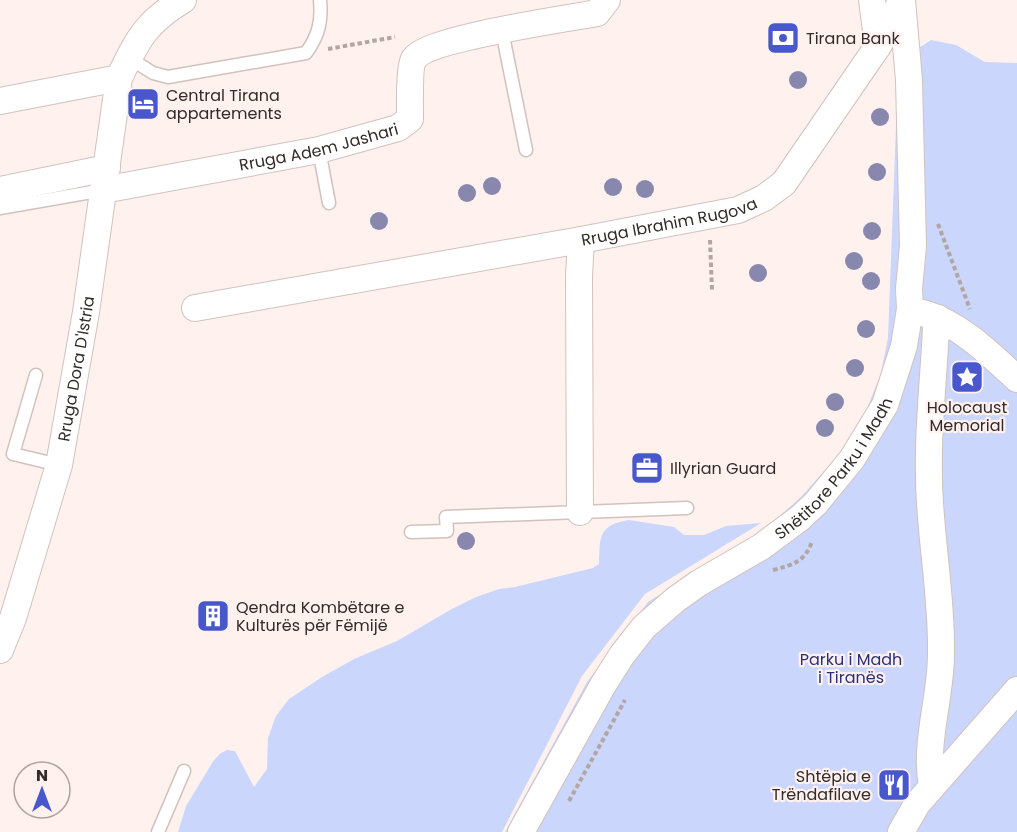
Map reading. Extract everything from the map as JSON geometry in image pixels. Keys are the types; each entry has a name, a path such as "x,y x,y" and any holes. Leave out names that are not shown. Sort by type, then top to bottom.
{"street":[{"path":"0,101 124,68 135,45 148,27 162,13 183,0"},
{"name":"Rruga Adem Jashari","path":"0,190 105,179 319,150 398,128 410,119 412,61 419,54 435,46 597,13 607,0"},
{"path":"872,0 878,46"},
{"name":"Rruga Ibrahim Rugova","path":"580,512 579,276 582,240 738,210 764,198 784,183 878,46 902,0"},
{"name":"Shëtitore Parku i Madh","path":"521,832 603,685 622,655 644,627 699,583 761,547 800,518 816,503 852,459 885,405 904,346 910,309 909,289 913,246 909,80 902,0"},
{"name":"Rruga Dora D'Istria","path":"0,650 16,608 59,465 88,301 105,179 124,68"},
{"path":"195,308 582,240"},
{"path":"932,786 929,770 941,657 941,617 928,462 936,329 928,315 975,342 1017,379"},
{"path":"901,832 917,804 1017,690"}],"lane":[{"path":"124,68 168,77 306,52 318,34 321,20 320,0"},
{"path":"502,31 526,150"},
{"path":"319,150 329,204"},
{"path":"0,208 105,179"},
{"path":"36,375 13,454 59,465"},
{"path":"411,532 447,531 446,517 687,508"},
{"path":"158,832 184,771"}],"path":[{"path":"306,52 395,37"},
{"path":"937,221 969,303 975,342"},
{"path":"710,237 712,290"},
{"path":"767,571 796,564 808,552 814,535 816,503"},
{"path":"565,807 630,691"}],"green space":[{"name":"Parku i Madh i Tiranës","path":"931,40 956,45 985,62 1017,63 1017,832 505,832 587,682 648,602 765,529 801,497 861,424 881,373 888,338 897,100 911,53"},
{"path":"629,520 674,527 684,535 704,535 726,526 761,523 645,594 582,676 502,832 178,832 186,806 214,760 221,753 227,750 235,751 254,787 267,769 268,738 276,716 289,699 354,659 397,641 476,597 499,589 593,568 599,564 601,540 606,529 611,525"}],"place":[{"name":"Tirana Bank","path":"783,38"},
{"name":"Central Tirana appartements","path":"143,104"},
{"name":"Holocaust Memorial","path":"967,377"},
{"name":"Illyrian Guard","path":"647,468"},
{"name":"Qendra Kombëtare e Kulturës për Fëmijë","path":"213,616"},
{"name":"Shtëpia e Trëndafilave","path":"894,785"}]}
